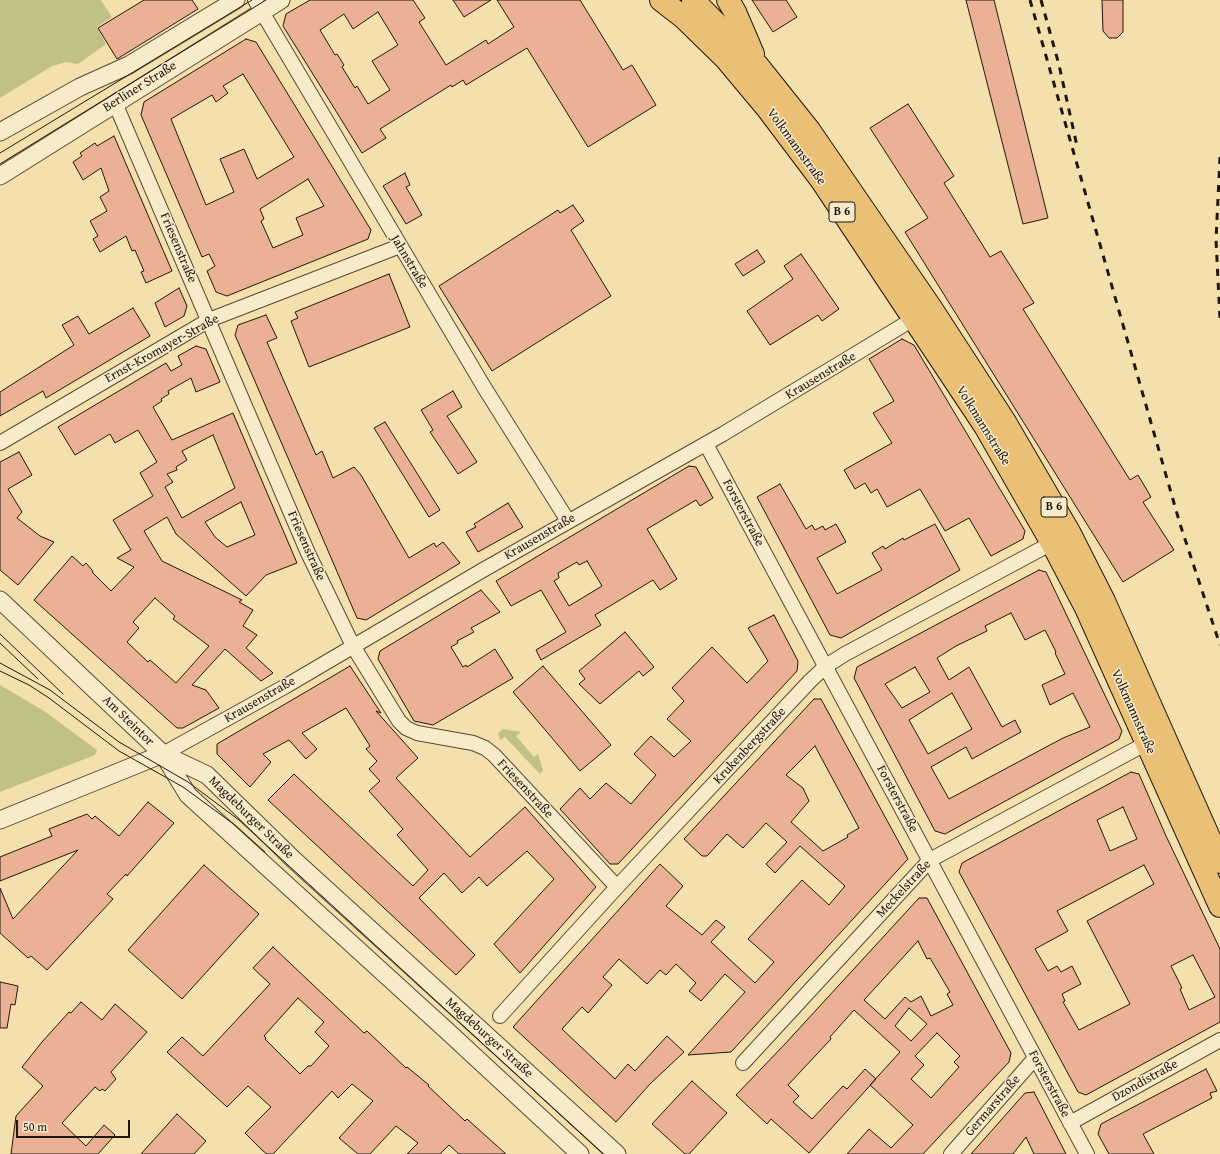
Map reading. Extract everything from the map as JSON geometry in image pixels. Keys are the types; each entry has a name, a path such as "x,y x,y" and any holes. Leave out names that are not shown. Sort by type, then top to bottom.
{"main road":[{"name":"Volkmannstraße","path":"661,0 683,17 707,40 751,87 817,175 915,318 985,426 1052,543 1086,608 1220,906"},
{"path":"728,0 735,12 758,66"},
{"name":"Volkmannstraße","path":"699,5 758,66 809,130 931,308 1006,422 1069,532 1104,601 1220,862"}],"street":[{"name":"Berliner Straße","path":"0,132 80,87 129,65 236,0"},
{"name":"Berliner Straße","path":"0,176 115,103 258,5 281,0"},
{"name":"Jahnstraße","path":"258,5 484,387 568,521"},
{"name":"Friesenstraße","path":"115,103 308,553 353,646 399,721 406,728 416,733 473,743 485,748 494,755 617,887"},
{"name":"Ernst-Kromayer-Straße","path":"0,443 209,320 400,246"},
{"name":"Krausenstraße","path":"163,754 568,521 706,444 915,318"},
{"name":"Forsterstraße","path":"706,444 1087,1154"},
{"name":"Krukenbergstraße","path":"500,1016 617,887 810,681 826,666 1052,543"},
{"name":"Am Steintor","path":"0,600 163,754 0,820"},
{"name":"Meckelstraße","path":"743,1063 930,860 1147,743"},
{"name":"Magdeburger Straße","path":"163,754 188,795 440,1023 580,1154"},
{"name":"Magdeburger Straße","path":"163,754 207,775 309,874 618,1154"},
{"name":"Dzondistraße","path":"1070,1123 1220,1040"},
{"name":"Germarstraße","path":"951,1154 1035,1058"}],"green space":[{"path":"0,0 101,0 112,17 97,27 106,44 78,64 66,62 52,66 0,98"},
{"path":"0,685 44,711 97,750 95,755 0,792"},
{"path":"503,729 521,732 516,736 534,757 538,754 543,770 540,774 505,737 500,740 498,733"}],"building":[{"path":"144,0 192,0 198,9 117,59 98,28"},
{"path":"310,0 413,0 425,18 419,22 446,65 486,40 488,44 514,27 497,0 580,0 623,70 632,65 656,105 588,147 527,48 466,85 463,80 452,87 451,85 380,129 386,138 362,153 283,26 286,14","holes":["378,12 398,45 372,61 390,90 368,104 357,86 355,88 342,67 344,65 337,54 335,55 320,30 344,14 353,29"]},
{"path":"453,0 491,0 464,17"},
{"path":"752,0 786,0 797,17 773,32"},
{"path":"966,0 994,0 1048,218 1023,224"},
{"path":"1102,0 1123,0 1123,32 1117,38 1109,38 1103,31"},
{"path":"246,39 256,42 371,230 368,239 227,296 216,292 207,271 215,266 209,254 202,257 141,115 144,102","holes":["243,74 294,157 257,179 244,149 220,159 234,192 206,205 171,119 212,95 216,102 228,93 223,86","308,179 324,206 296,218 303,235 273,248 261,221 264,219 260,209"]},
{"path":"908,104 954,176 944,183 990,257 1001,251 1034,303 1023,309 1130,480 1138,475 1151,497 1143,502 1174,550 1123,582 905,232 928,218 870,128"},
{"path":"114,136 172,271 146,283 141,272 144,271 135,250 132,251 126,236 100,252 93,239 98,236 90,221 107,211 100,197 109,191 101,168 83,180 73,162 82,156 80,153 95,143 97,146"},
{"path":"405,173 410,185 406,187 422,215 406,224 383,186"},
{"path":"573,205 584,221 571,230 611,296 492,371 439,286 558,210 560,213"},
{"path":"757,250 765,262 743,276 735,264"},
{"path":"801,254 839,309 822,321 818,315 770,345 747,311 793,279 784,266"},
{"path":"389,274 410,327 309,367 291,321 298,318 295,312"},
{"path":"179,288 187,306 184,316 165,327 155,303"},
{"path":"133,308 150,336 46,398 43,391 0,416 0,392 74,345 62,325 78,316 89,334"},
{"path":"266,315 277,338 267,342 316,455 322,451 333,478 354,467 361,475 409,558 434,543 436,547 443,542 460,563 366,620 357,618 235,335 238,325"},
{"path":"902,339 914,345 1025,531 1023,539 991,556 969,518 945,531 920,489 887,507 877,489 871,493 865,483 855,489 844,470 892,443 873,413 894,401 869,359"},
{"path":"196,346 206,349 220,382 196,392 191,378 168,391 169,394 153,407 172,440 233,413 297,563 266,575 246,596 176,534 167,517 144,531 162,561 242,600 239,602 253,610 243,626 257,635 246,648 273,673 261,681 225,649 192,685 206,690 219,708 183,728 177,728 34,600 72,556 83,566 86,563 93,573 111,591 134,567 117,558 131,550 113,520 153,496 140,473 157,462 138,430 115,443 110,434 75,455 58,427 166,363 171,371 182,365 178,356","holes":["213,435 235,488 182,518 165,487 173,482 167,474 177,470 176,467 187,460 182,451","241,502 255,535 227,547 215,537 205,522","155,598 175,616 173,619 209,646 176,683 150,660 148,662 127,642 139,628 133,622"]},
{"path":"453,391 462,407 447,416 477,462 458,474 430,432 433,430 421,410"},
{"path":"385,422 440,510 429,517 374,428"},
{"path":"19,452 32,475 8,489 22,512 17,518 40,536 54,542 18,585 0,570 0,462"},
{"path":"689,466 696,467 713,498 700,506 696,500 647,529 677,579 660,590 653,580 595,615 601,625 541,660 536,650 566,632 541,590 511,606 496,581","holes":["587,561 602,586 569,606 554,581 559,578 558,573 577,562 579,565"]},
{"path":"780,484 806,529 812,525 815,530 823,526 825,530 836,524 846,542 817,558 837,594 882,570 872,553 883,546 885,549 903,538 904,540 935,524 960,570 841,638 830,635 757,497"},
{"path":"508,503 523,527 478,552 466,532 476,527 474,524"},
{"path":"1039,570 1046,572 1122,731 1119,739 945,834 935,831 854,678 857,667","holes":["1011,613 1025,640 1045,630 1065,674 1042,685 1050,705 1073,693 1090,727 1063,738 949,799 931,767 966,747 972,759 1021,732 1015,720 1002,727 969,667 949,680 937,658 956,646 987,631 985,626","915,667 930,692 902,708 885,684","952,693 972,729 928,754 909,720"]},
{"path":"481,590 500,612 471,628 474,632 457,641 458,643 451,647 463,667 466,665 467,667 495,649 513,678 433,725 414,721 378,659 380,651"},
{"path":"774,615 798,661 797,671 618,864 610,864 560,809 580,788 590,799 606,783 631,804 656,775 634,754 651,736 674,757 691,741 667,719 684,701 672,688 712,647 747,683 768,661 748,628"},
{"path":"625,632 654,667 643,676 639,671 600,704 579,684 585,679 579,671"},
{"path":"350,666 381,713 376,711 418,758 396,778 470,857 525,807 596,887 520,973 494,944 554,879 527,851 487,886 479,877 462,893 444,873 419,898 475,955 456,975 268,800 294,774 413,886 428,870 397,835 403,829 369,791 380,781 369,769 377,761 366,749 370,746 346,708 302,733 317,749 306,759 289,740 263,754 271,762 250,787 217,754 217,744"},
{"path":"543,666 611,745 580,771 513,692"},
{"path":"814,699 821,699 908,859 731,1052 688,1055 745,992 725,974 701,1001 689,991 696,983 676,964 666,975 660,970 647,984 619,959 603,977 612,985 588,1013 582,1007 562,1029 615,1079 628,1064 635,1071 667,1036 684,1052 650,1084 616,1122 513,1027 660,864 683,886 666,906 702,935 716,920 725,927 711,942 755,983 774,962 748,939 802,880 829,905 845,886 800,846 775,873 766,864 787,842 766,823 743,848 727,834 707,856 702,856 684,839","holes":["815,746 859,828 847,835 848,837 823,851 791,822 809,801 803,788 786,775"]},
{"path":"1131,772 1139,774 1166,836 1220,949 1220,1022 1086,1095 1078,1092 959,872 962,863","holes":["1123,807 1137,839 1110,851 1097,820","1144,865 1154,884 1087,921 1130,1004 1079,1030 1063,1002 1065,1001 1062,994 1081,984 1072,966 1061,972 1057,966 1048,971 1035,949 1068,931 1057,911","1193,955 1215,997 1189,1010 1180,989 1182,988 1171,966"]},
{"path":"148,802 174,823 127,876 126,874 107,894 113,899 47,970 31,956 28,958 0,933 0,888 13,919 78,850 0,881 0,857 52,836 49,829 87,814 92,819 95,816 119,836"},
{"path":"204,865 259,914 182,999 128,950"},
{"path":"919,898 927,898 1011,1053 1009,1062 923,1154 847,1154 869,1129 891,1148 913,1125 870,1085 809,1153 771,1119 767,1124 736,1095","holes":["918,941 927,959 930,958 950,992 947,994 953,1005 931,1016 921,996 911,1002 905,997 885,1019 864,1000","909,1008 927,1024 911,1041 895,1026","854,1010 900,1052 876,1079 865,1069 847,1089 843,1086 812,1119 793,1102 799,1096 788,1085 831,1039 830,1037","937,1033 960,1056 954,1062 959,1067 931,1098 911,1079 924,1065 915,1056"]},
{"path":"273,947 364,1033 367,1031 406,1068 407,1067 429,1085 428,1086 465,1121 467,1119 506,1154 459,1154 449,1145 440,1154 407,1154 418,1143 396,1126 370,1154 358,1154 339,1138 373,1101 352,1084 338,1098 332,1091 273,1154 267,1154 245,1133 271,1107 248,1086 227,1107 167,1052 182,1037 203,1056 270,984 253,968","holes":["298,998 324,1022 315,1032 329,1046 311,1066 308,1066 300,1074 265,1039 266,1038 264,1036"]},
{"path":"0,982 18,986 15,1005 11,1004 7,1028 0,1028"},
{"path":"81,1002 102,1020 115,1004 147,1032 111,1072 116,1079 105,1091 102,1089 100,1091 95,1087 62,1123 86,1146 104,1125 115,1135 98,1154 11,1154 16,1116 43,1086 22,1067 69,1012 71,1013"},
{"path":"1206,1069 1217,1091 1210,1093 1212,1098 1143,1134 1154,1154 1109,1154 1098,1134 1101,1124"},
{"path":"692,1081 727,1113 689,1154 685,1154 652,1124"},
{"path":"1034,1092 1066,1154 1034,1154 1026,1137 1013,1154 971,1154 1025,1093"},
{"path":"177,1114 206,1141 194,1154 141,1154"}],"tram line":[{"path":"0,153 252,0"},
{"path":"0,164 266,0"},
{"path":"0,634 63,694"},
{"path":"0,643 38,679"},
{"path":"0,663 50,690 119,742 188,782 239,820 603,1154"},
{"path":"0,671 29,685 49,698 119,751 183,787 235,825 265,852"}],"railway":[{"path":"1030,0 1180,524 1220,645"},
{"path":"1041,0 1059,65 1077,146"},
{"path":"1220,157 1216,240 1220,319"}]}
